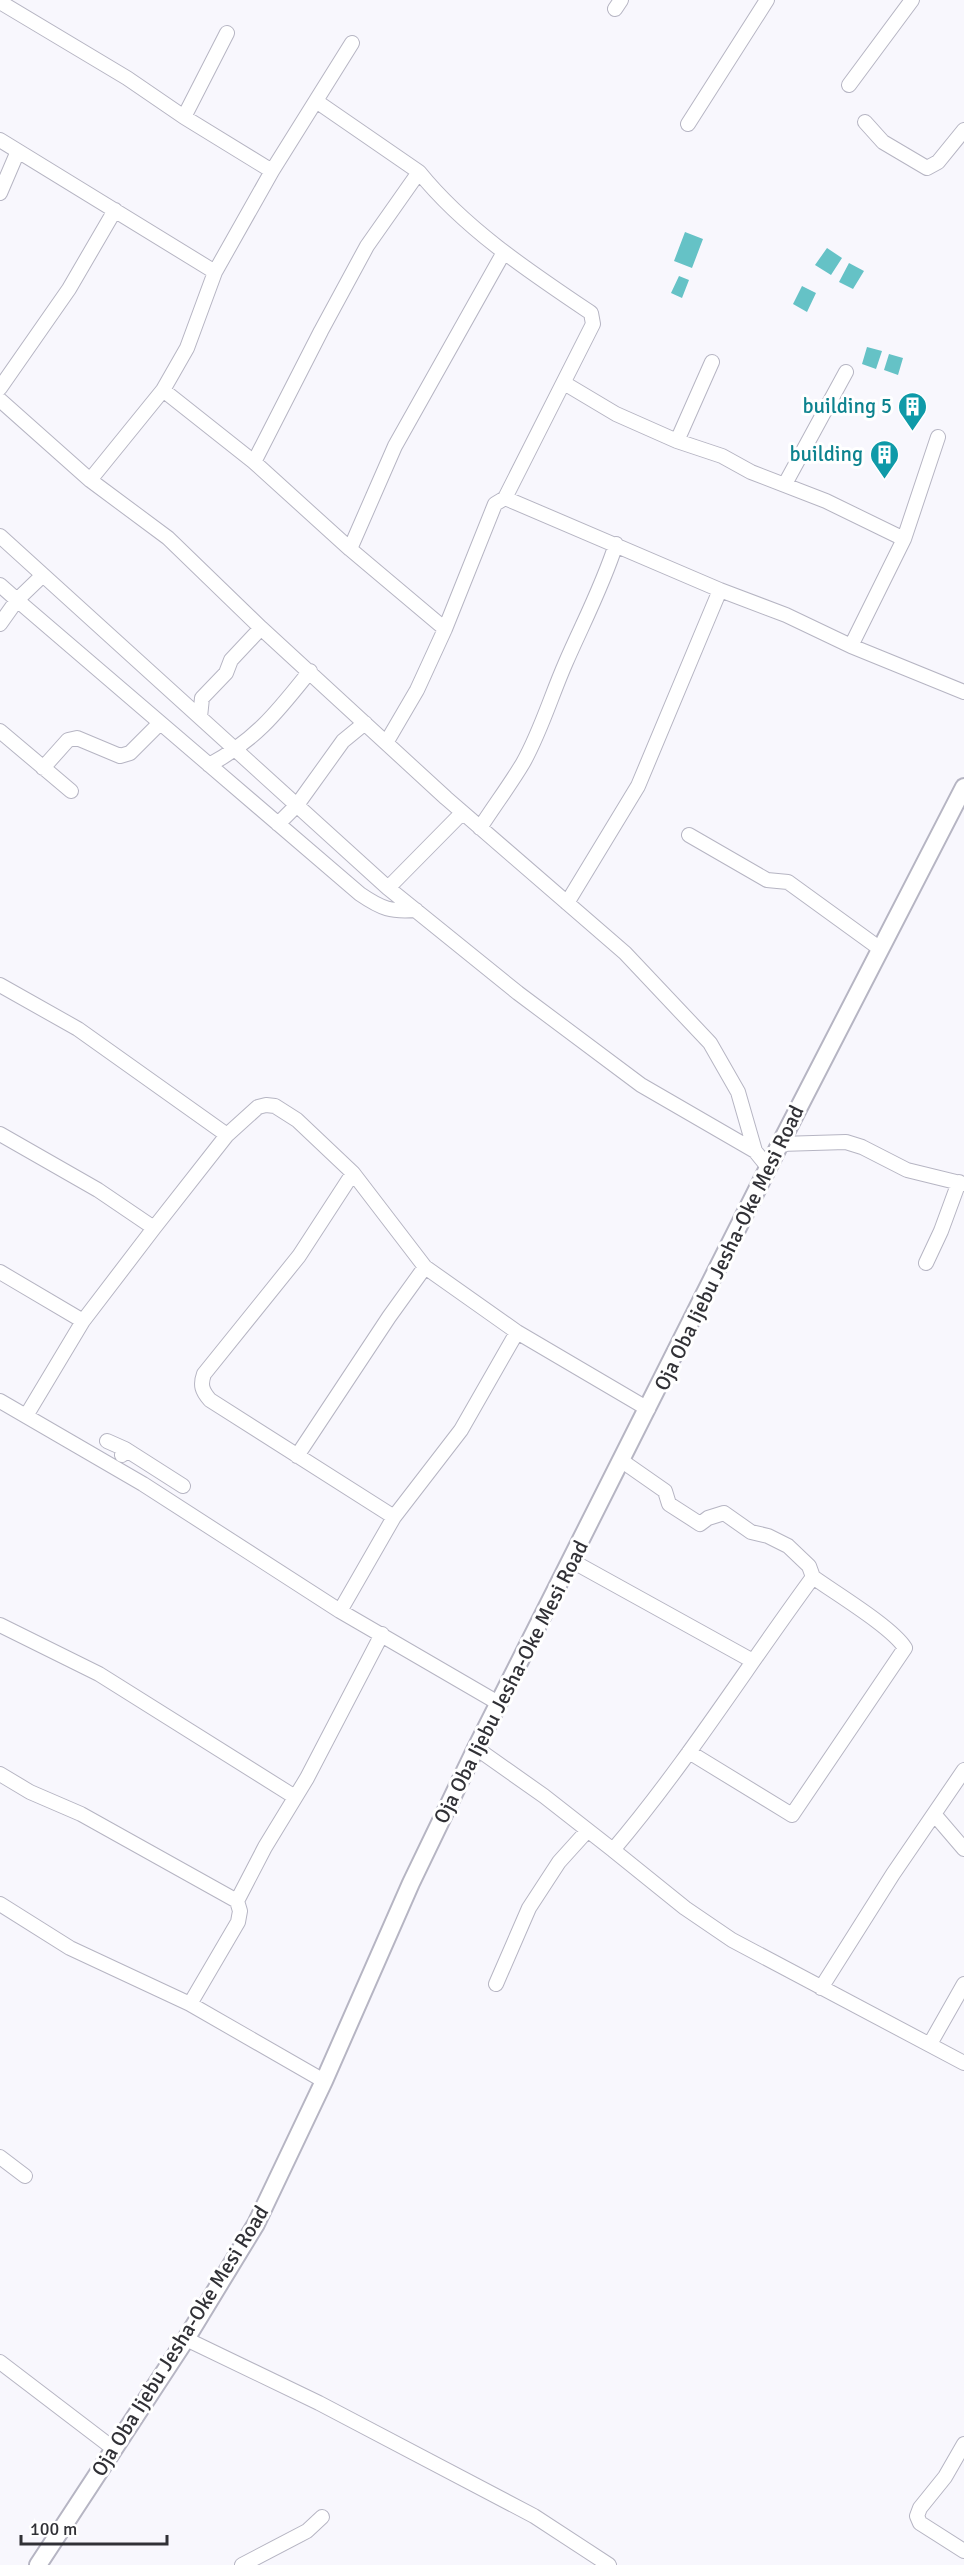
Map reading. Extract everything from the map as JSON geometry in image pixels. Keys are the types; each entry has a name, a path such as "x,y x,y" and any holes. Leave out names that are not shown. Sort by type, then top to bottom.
{"main road":[{"name":"Oja Oba Ijebu Jesha-Oke Mesi Road","path":"38,2565 186,2339 256,2224 324,2081 411,1883 476,1748 879,948 964,787"}],"street":[{"path":"688,124 767,0"},
{"path":"849,85 912,0"},
{"path":"0,2 127,78 184,117 272,171"},
{"path":"184,117 226,33"},
{"path":"90,480 163,390 187,348 215,272 272,171 352,43"},
{"path":"316,100 418,172 460,215 504,252 591,313 593,318 593,324 505,498 495,504 445,629 417,690 386,743"},
{"path":"865,122 883,142 927,168 938,162 964,130"},
{"path":"0,140 215,272"},
{"path":"0,193 18,151"},
{"path":"254,462 321,331 368,246 418,172"},
{"path":"0,388 69,289 115,210"},
{"path":"350,549 395,446 504,252"},
{"path":"677,441 712,362"},
{"path":"785,484 846,372"},
{"path":"564,383 616,414 677,441 723,456 752,472 785,484 904,539"},
{"path":"163,390 254,462 350,549 445,629"},
{"path":"0,400 90,480 168,538 261,628 462,813 625,953 710,1043 738,1092 755,1151"},
{"path":"851,645 904,539 939,437"},
{"path":"505,498 964,692"},
{"path":"0,536 388,888 518,993 641,1085 755,1151 768,1167"},
{"path":"480,828 532,744 604,581 616,544"},
{"path":"0,624 16,600 43,575"},
{"path":"0,585 278,824 375,904 393,912 416,910"},
{"path":"567,903 638,786 720,590"},
{"path":"200,717 202,698 226,673 231,660 261,628"},
{"path":"209,765 237,750 273,718 310,671"},
{"path":"43,768 68,740 77,738 120,756 130,753 160,723"},
{"path":"278,824 297,805 343,741 365,723"},
{"path":"0,731 70,791"},
{"path":"388,888 462,813"},
{"path":"688,835 767,880 788,882 879,948"},
{"path":"0,985 78,1029 227,1135"},
{"path":"26,1416 83,1322 154,1228 227,1135 258,1107 266,1105 275,1106 297,1119 353,1173 425,1267 517,1332 648,1409"},
{"path":"0,1134 98,1190 154,1228"},
{"path":"780,1144 846,1142 862,1147 907,1170 961,1183 926,1263"},
{"path":"353,1173 298,1256 204,1374 201,1383 203,1392 210,1400 394,1517"},
{"path":"297,1456 425,1267"},
{"path":"0,1272 83,1322"},
{"path":"340,1611 394,1517 461,1430 517,1332"},
{"path":"0,1401 115,1467 340,1611 500,1704"},
{"path":"106,1441 125,1449 183,1486"},
{"path":"115,1467 125,1449"},
{"path":"622,1461 665,1491 669,1504 700,1524 708,1518 724,1513 751,1532 768,1536 788,1546 809,1566 813,1577 888,1631 905,1648 792,1815 690,1752"},
{"path":"572,1561 751,1660"},
{"path":"613,1850 654,1802 722,1708 751,1660 813,1577"},
{"path":"0,1626 99,1674 295,1797"},
{"path":"190,2004 238,1922 240,1911 237,1901 250,1874 307,1778 382,1634"},
{"path":"476,1748 544,1796 685,1908 732,1940 964,2063"},
{"path":"821,1988 964,1770"},
{"path":"0,1774 30,1792 81,1814 237,1901"},
{"path":"934,1814 964,1849"},
{"path":"496,1984 529,1908 558,1862 587,1831"},
{"path":"0,1904 70,1948 190,2004 324,2081"},
{"path":"930,2044 964,1984"},
{"path":"0,2157 25,2176"},
{"path":"186,2339 319,2403 534,2516 609,2565"},
{"path":"0,2362 114,2449"},
{"path":"964,2444 945,2477 920,2508 917,2516 920,2523 964,2551"},
{"path":"242,2565 307,2531 322,2517"}],"water":[{"path":"685,232 703,239 692,268 674,261"},
{"path":"827,248 842,258 831,275 815,265"},
{"path":"849,263 864,271 853,289 839,282"},
{"path":"679,276 689,280 682,298 671,293"},
{"path":"802,286 816,293 807,312 793,304"},
{"path":"867,347 882,351 876,369 862,364"},
{"path":"889,354 903,358 898,375 884,370"}],"place":[{"name":"building 5","path":"913,432"},
{"name":"building","path":"884,480"}]}
